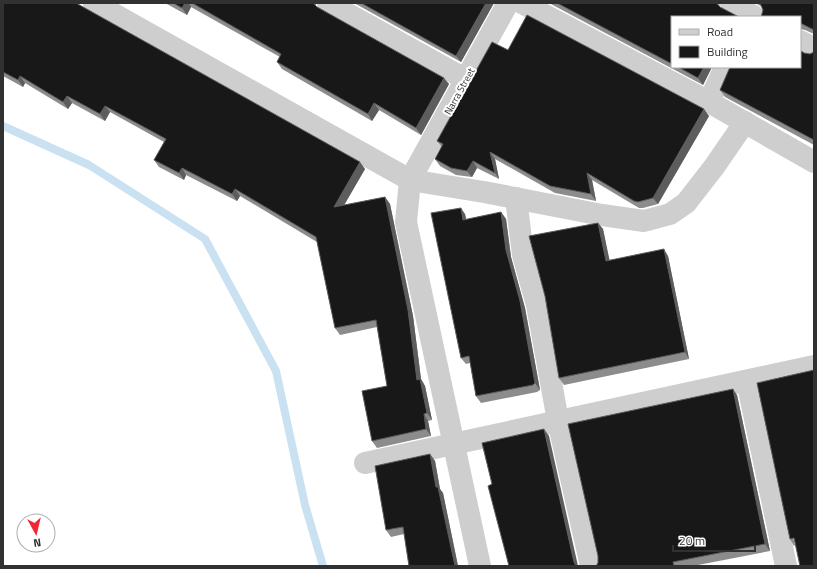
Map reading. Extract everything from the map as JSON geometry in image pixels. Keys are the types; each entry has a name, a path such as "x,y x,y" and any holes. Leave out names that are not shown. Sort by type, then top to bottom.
{"street":[{"path":"94,3 410,180 516,198 602,215 644,221 670,214 686,203 745,122"},
{"path":"328,3 465,79"},
{"name":"Narra Street","path":"410,180 508,3"},
{"path":"522,3 709,102 814,162"},
{"path":"731,3 752,13"},
{"path":"801,42 814,48"},
{"path":"709,102 725,68"},
{"path":"410,180 406,222 480,566"},
{"path":"516,198 523,255 537,305 558,421 591,566"},
{"path":"365,463 814,366"},
{"path":"747,380 786,566"}],"building":[{"path":"3,3 76,3 360,162 334,207 385,197 408,310 417,380 420,379 427,413 424,414 426,429 372,441 362,391 387,386 376,320 335,328 316,237 235,189 232,194 182,168 179,173 154,160 166,139 105,106 100,114 67,96 63,102 20,76 18,80 3,72"},
{"path":"173,3 185,3 182,8"},
{"path":"192,3 313,3 317,7 444,78 416,128 374,103 368,114 277,62 281,54"},
{"path":"361,3 486,3 456,56"},
{"path":"557,3 716,3 720,7 737,16 671,16 671,63"},
{"path":"760,3 814,3 814,30 801,24 801,16 761,16 763,10"},
{"path":"527,15 704,109 653,198 638,202 634,201 587,173 591,194 550,186 490,152 495,173 473,161 467,171 451,168 435,159 443,144 437,141 492,42 508,50"},
{"path":"801,51 810,54 814,52 814,140 720,90 730,68 801,68"},
{"path":"680,68 703,68 698,78"},
{"path":"461,208 463,220 501,212 506,250 520,301 535,383 533,385 476,396 469,356 461,358 431,213"},
{"path":"598,223 606,261 664,249 685,352 559,378 545,296 529,236"},
{"path":"814,370 814,566 800,566 794,538 790,539 757,383"},
{"path":"733,389 765,544 673,562 674,566 596,566 598,563 598,556 568,424"},
{"path":"544,429 576,566 509,566 488,486 492,484 482,443"},
{"path":"430,454 436,487 438,487 455,566 409,566 403,527 386,530 375,466"}],"waterway":[{"path":"3,126 89,165 205,239 276,371 305,505 323,566"}]}
